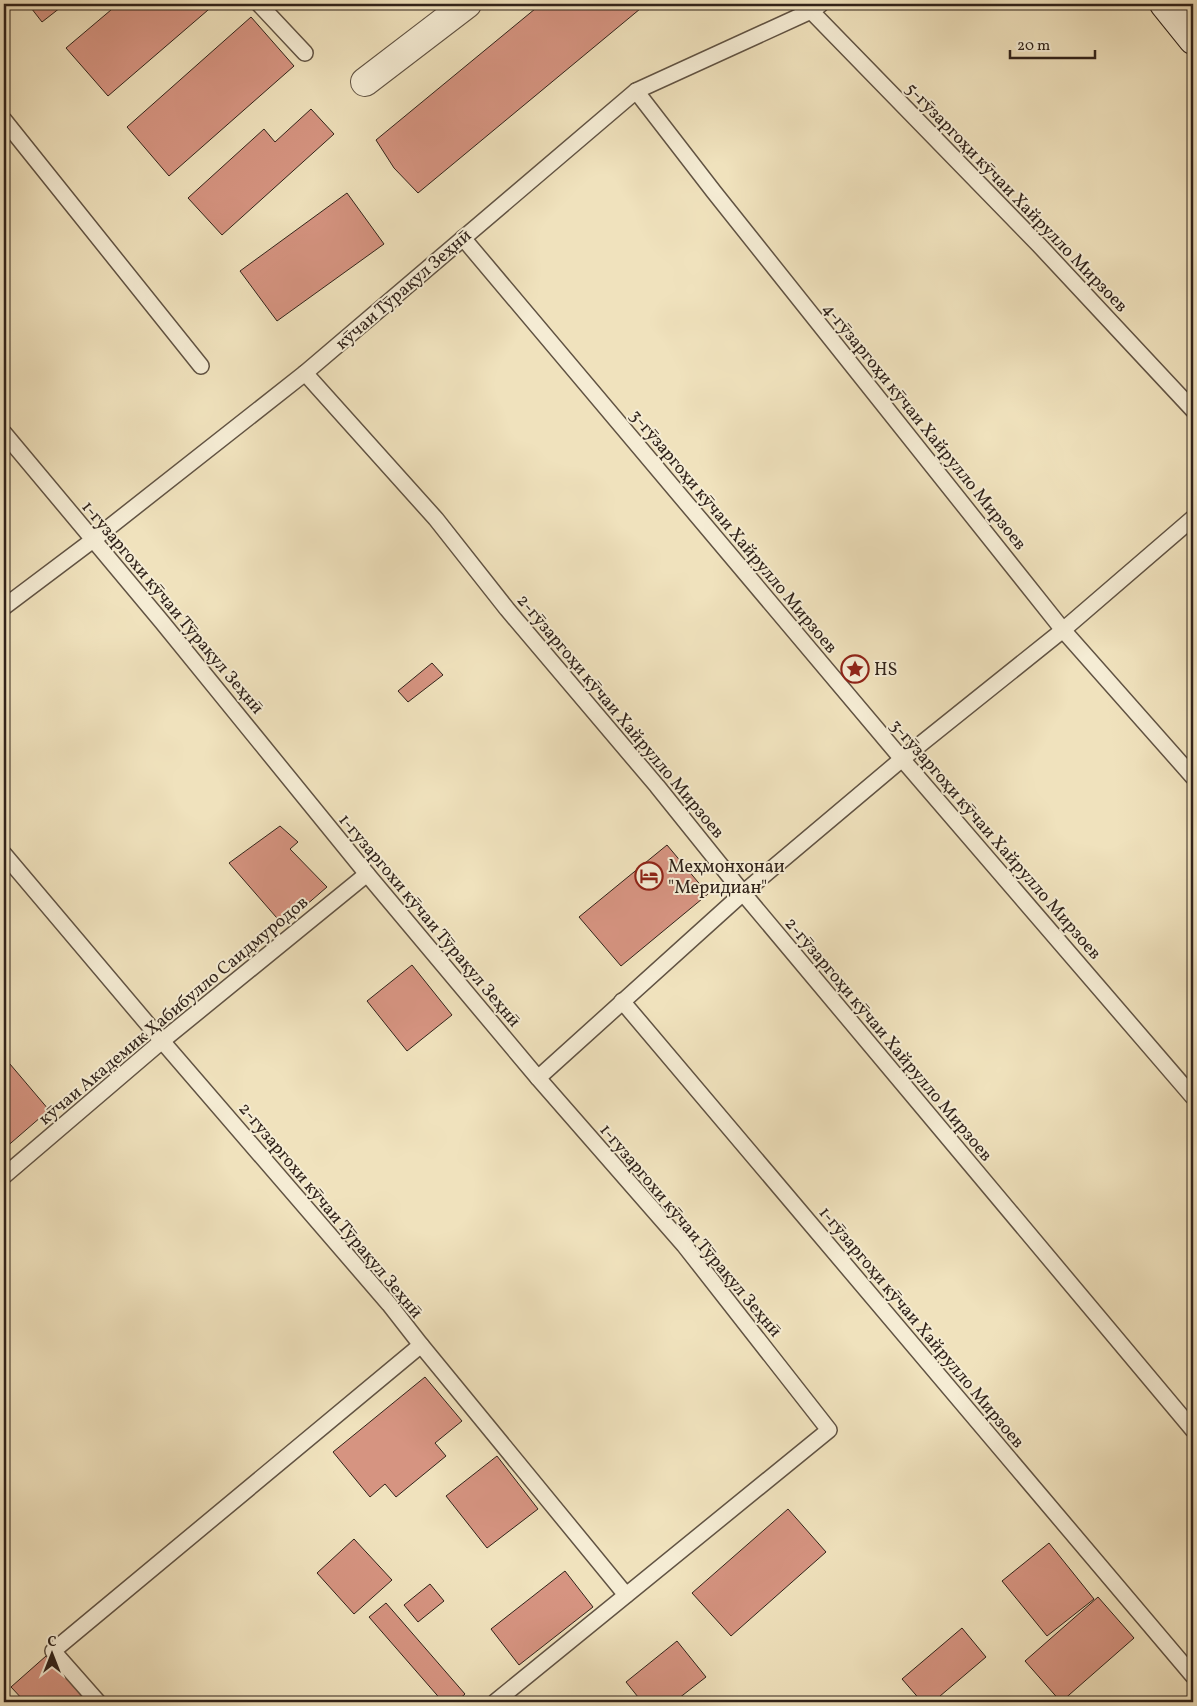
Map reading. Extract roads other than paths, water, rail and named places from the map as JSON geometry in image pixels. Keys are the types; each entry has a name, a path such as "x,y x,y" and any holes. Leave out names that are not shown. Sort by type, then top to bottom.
{"street":[{"path":"365,82 467,4"},
{"path":"1164,4 1193,40"}],"lane":[{"path":"259,4 305,53"},
{"name":"кӯчаи Тӯрақул Зеҳнӣ","path":"4,607 93,540 305,373 636,92 816,8"},
{"name":"5-гӯзаргоҳи кӯчаи Хайрулло Мирзоев","path":"816,8 1193,410"},
{"name":"4-гӯзаргоҳи кӯчаи Хайрулло Мирзоев","path":"636,92 1063,630 1193,777"},
{"path":"4,120 201,366"},
{"name":"3-гӯзаргоҳи кӯчаи Хайрулло Мирзоев","path":"463,238 902,759 1193,1097"},
{"name":"2-гӯзаргоҳи кӯчаи Хайрулло Мирзоев","path":"305,373 436,519 743,893 1193,1430"},
{"name":"1-гузаргохи кӯчаи Тӯрақул Зеҳнӣ","path":"4,433 162,622 367,874 538,1078 684,1245 829,1430 626,1595"},
{"path":"538,1078 743,893 902,759 1063,630 1193,518"},
{"name":"2-гузаргохи кӯчаи Тӯрақул Зеҳнӣ","path":"4,854 162,1041 389,1304 421,1346 626,1595"},
{"name":"кӯчаи Академик Ҳабибулло Саидмуродов","path":"4,1176 162,1041 367,874"},
{"name":"1-гӯзаргоҳи кӯчаи Хайрулло Мирзоев","path":"622,1001 1193,1676"},
{"path":"98,1702 54,1651 421,1346"},
{"path":"495,1702 626,1595"}],"place":[{"name":"HS","path":"855,669"},
{"name":"Меҳмонхонаи \"Меридиан\"","path":"649,876"}]}
